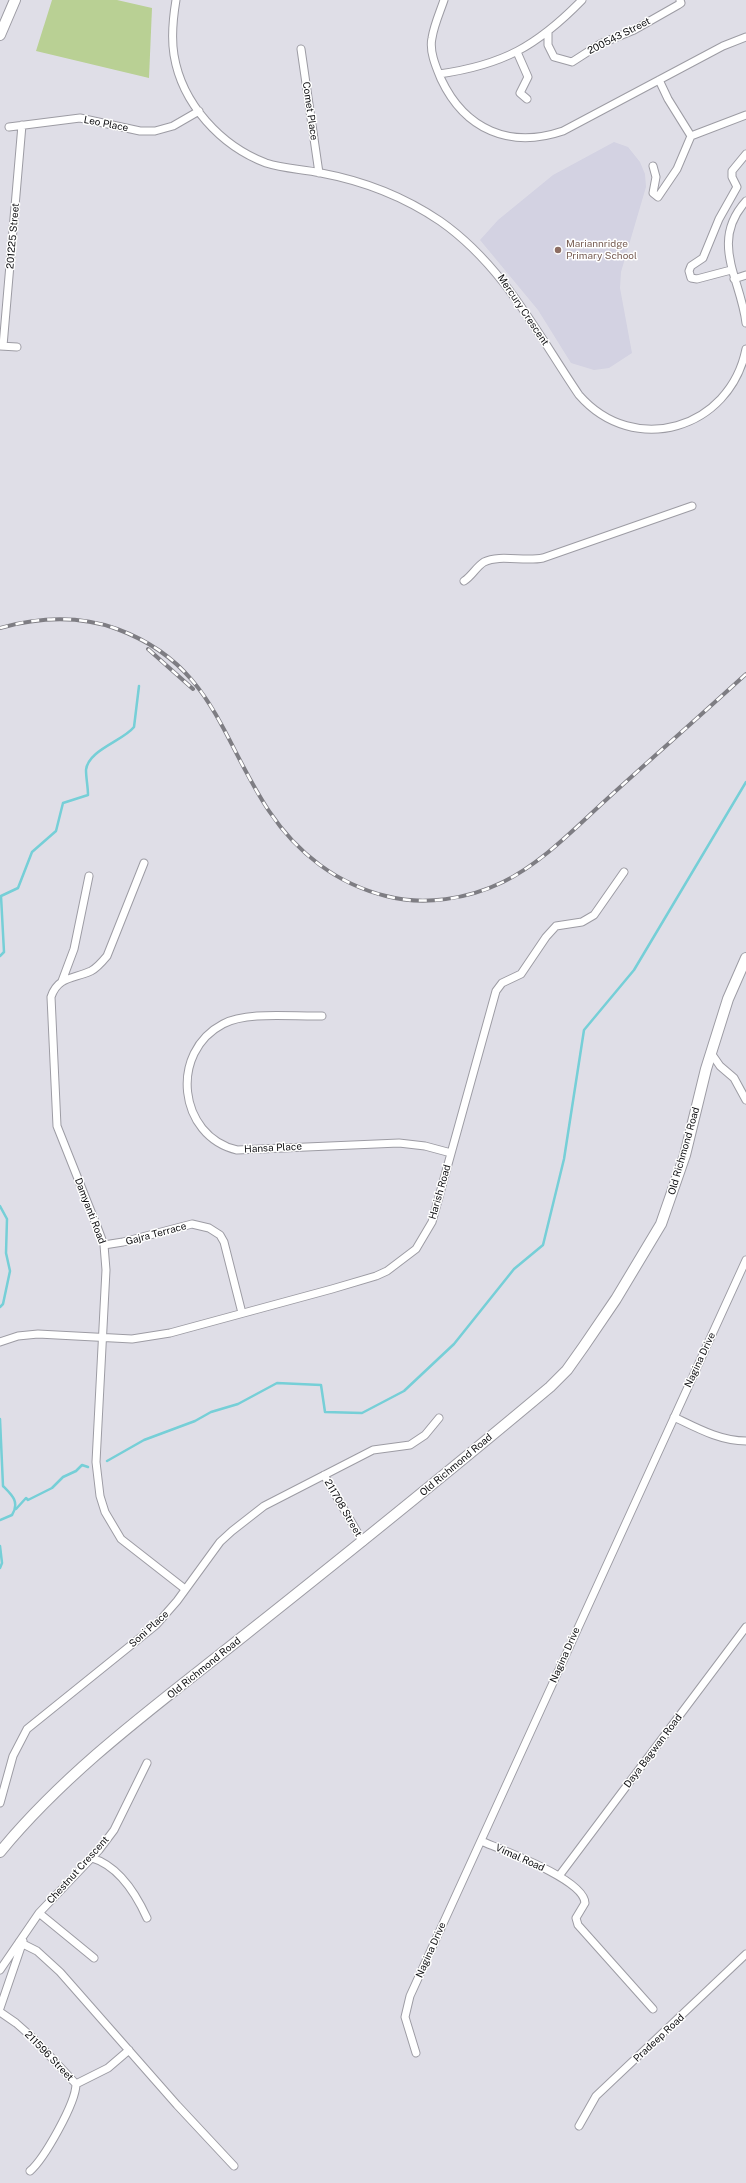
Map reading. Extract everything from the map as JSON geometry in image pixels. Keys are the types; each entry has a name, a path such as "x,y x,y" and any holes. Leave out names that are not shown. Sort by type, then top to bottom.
{"street":[{"path":"0,35 15,0"},
{"name":"Mercury Crescent","path":"175,0 172,32 174,56 184,86 199,111 219,135 249,155 277,166 319,173 368,185 392,194 417,207 450,228 481,256 501,278 579,395 592,408 614,421 639,428 667,428 700,417 728,393 738,376 746,349"},
{"path":"444,0 432,39 432,53 438,74 455,104 464,114 489,130 519,138 546,136 563,131 659,80 744,39"},
{"path":"438,74 459,71 492,62 517,52 548,33 582,0"},
{"name":"200543 Street","path":"548,33 548,45 554,56 572,62 600,44 634,30 678,5 681,3 680,0"},
{"name":"Comet Place","path":"301,49 319,173"},
{"path":"517,52 528,77 520,93 527,99"},
{"path":"659,80 668,99 690,136"},
{"name":"Leo Place","path":"8,127 80,118 140,131 155,131 173,126 199,111"},
{"path":"653,166 656,177 653,192 658,197 677,169 690,136 746,115"},
{"name":"201225 Street","path":"17,347 2,346 22,125"},
{"path":"732,270 696,279 691,278 688,271 691,266 703,258 719,219 737,187 732,178 732,171 746,154"},
{"path":"746,201 730,229 727,244 734,279 746,323"},
{"path":"734,279 746,275"},
{"path":"464,581 480,565 488,561 501,559 526,560 542,558 692,506"},
{"path":"62,981 90,972 107,956 144,863"},
{"name":"Harish Road","path":"0,1342 18,1336 38,1334 132,1339 170,1333 376,1276 408,1257 423,1239 432,1222 496,990 499,985 521,974 546,937 556,926 582,922 594,915 624,872"},
{"name":"Damyanti Road","path":"89,876 74,949 62,981 53,990 51,997 58,1126 104,1246 106,1270 96,1462 97,1479 105,1512 121,1539 185,1590"},
{"name":"Old Richmond Road","path":"0,1852 45,1804 113,1740 363,1542 550,1387 566,1370 616,1299 661,1224 685,1155 711,1053 728,999 746,958"},
{"name":"Hansa Place","path":"322,1016 243,1018 223,1024 203,1039 191,1060 186,1083 190,1106 197,1121 206,1133 222,1145 237,1150 399,1142 425,1146 451,1153"},
{"path":"711,1053 720,1066 734,1078 746,1100"},
{"name":"Gajra Terrace","path":"104,1246 192,1224 209,1228 220,1235 224,1242 242,1313"},
{"name":"Nagina Drive","path":"416,2053 406,2025 406,2007 746,1260"},
{"path":"674,1417 714,1436 728,1440 746,1441"},
{"name":"Soni Place","path":"0,1802 17,1745 27,1729 166,1616 220,1542 264,1506 324,1475 373,1450 410,1445 425,1435 438,1418"},
{"name":"211708 Street","path":"324,1475 363,1542"},
{"name":"Daya Bagwan Road","path":"559,1876 746,1627"},
{"name":"Chestnut Crescent","path":"0,1970 21,1942 39,1913 92,1858 114,1830 127,1808 147,1763"},
{"name":"Vimal Road","path":"481,1841 559,1876 580,1892 585,1899 584,1906 576,1918 578,1925 653,2009"},
{"path":"92,1858 103,1862 128,1883 134,1891 148,1918"},
{"path":"39,1913 94,1958"},
{"path":"21,1942 43,1956 129,2050 176,2106 234,2166"},
{"name":"Chestnut Crescent","path":"0,2008 21,1942"},
{"name":"Pradeep Road","path":"579,2126 596,2096 746,1954"},
{"path":"0,1970 11,1977"},
{"name":"211596 Street","path":"0,2012 16,2023 33,2038 76,2084 74,2096 55,2135 40,2161 30,2171"},
{"path":"76,2084 94,2076 129,2050"}],"shaded area":[{"name":"Mariannridge Primary School","path":"614,142 628,147 640,162 645,174 646,187 621,272 620,288 632,353 609,368 594,370 571,363 538,310 480,240 498,220 553,175"}],"green space":[{"path":"52,0 117,0 152,8 149,78 36,51"}],"waterway":[{"path":"0,956 4,952 1,896 18,888 32,852 56,831 63,803 88,795 86,770 88,763 99,751 122,737 134,727 139,686"},
{"path":"107,1461 144,1440 195,1421 211,1412 238,1404 277,1383 321,1385 325,1412 362,1413 404,1391 454,1344 514,1269 543,1245 564,1159 584,1030 634,970 746,782"},
{"path":"0,1206 7,1219 6,1253 10,1271 3,1304 0,1307"},
{"path":"0,1419 3,1486 15,1502 12,1515 0,1520"},
{"path":"16,1509 26,1498 28,1500 52,1488 63,1477 76,1471 82,1465 88,1467"},
{"path":"0,1546 2,1563 0,1568"}],"railway":[{"path":"0,628 15,624 44,620 59,619 88,621 117,629 149,644 174,662 194,682 210,705 252,783 269,811 280,826 305,853 320,865 351,884 386,896 415,900 446,899 475,893 503,882 531,865 570,833 746,674"},
{"path":"148,649 193,689"}],"place":[{"name":"Mariannridge Primary School","path":"558,250"}]}
